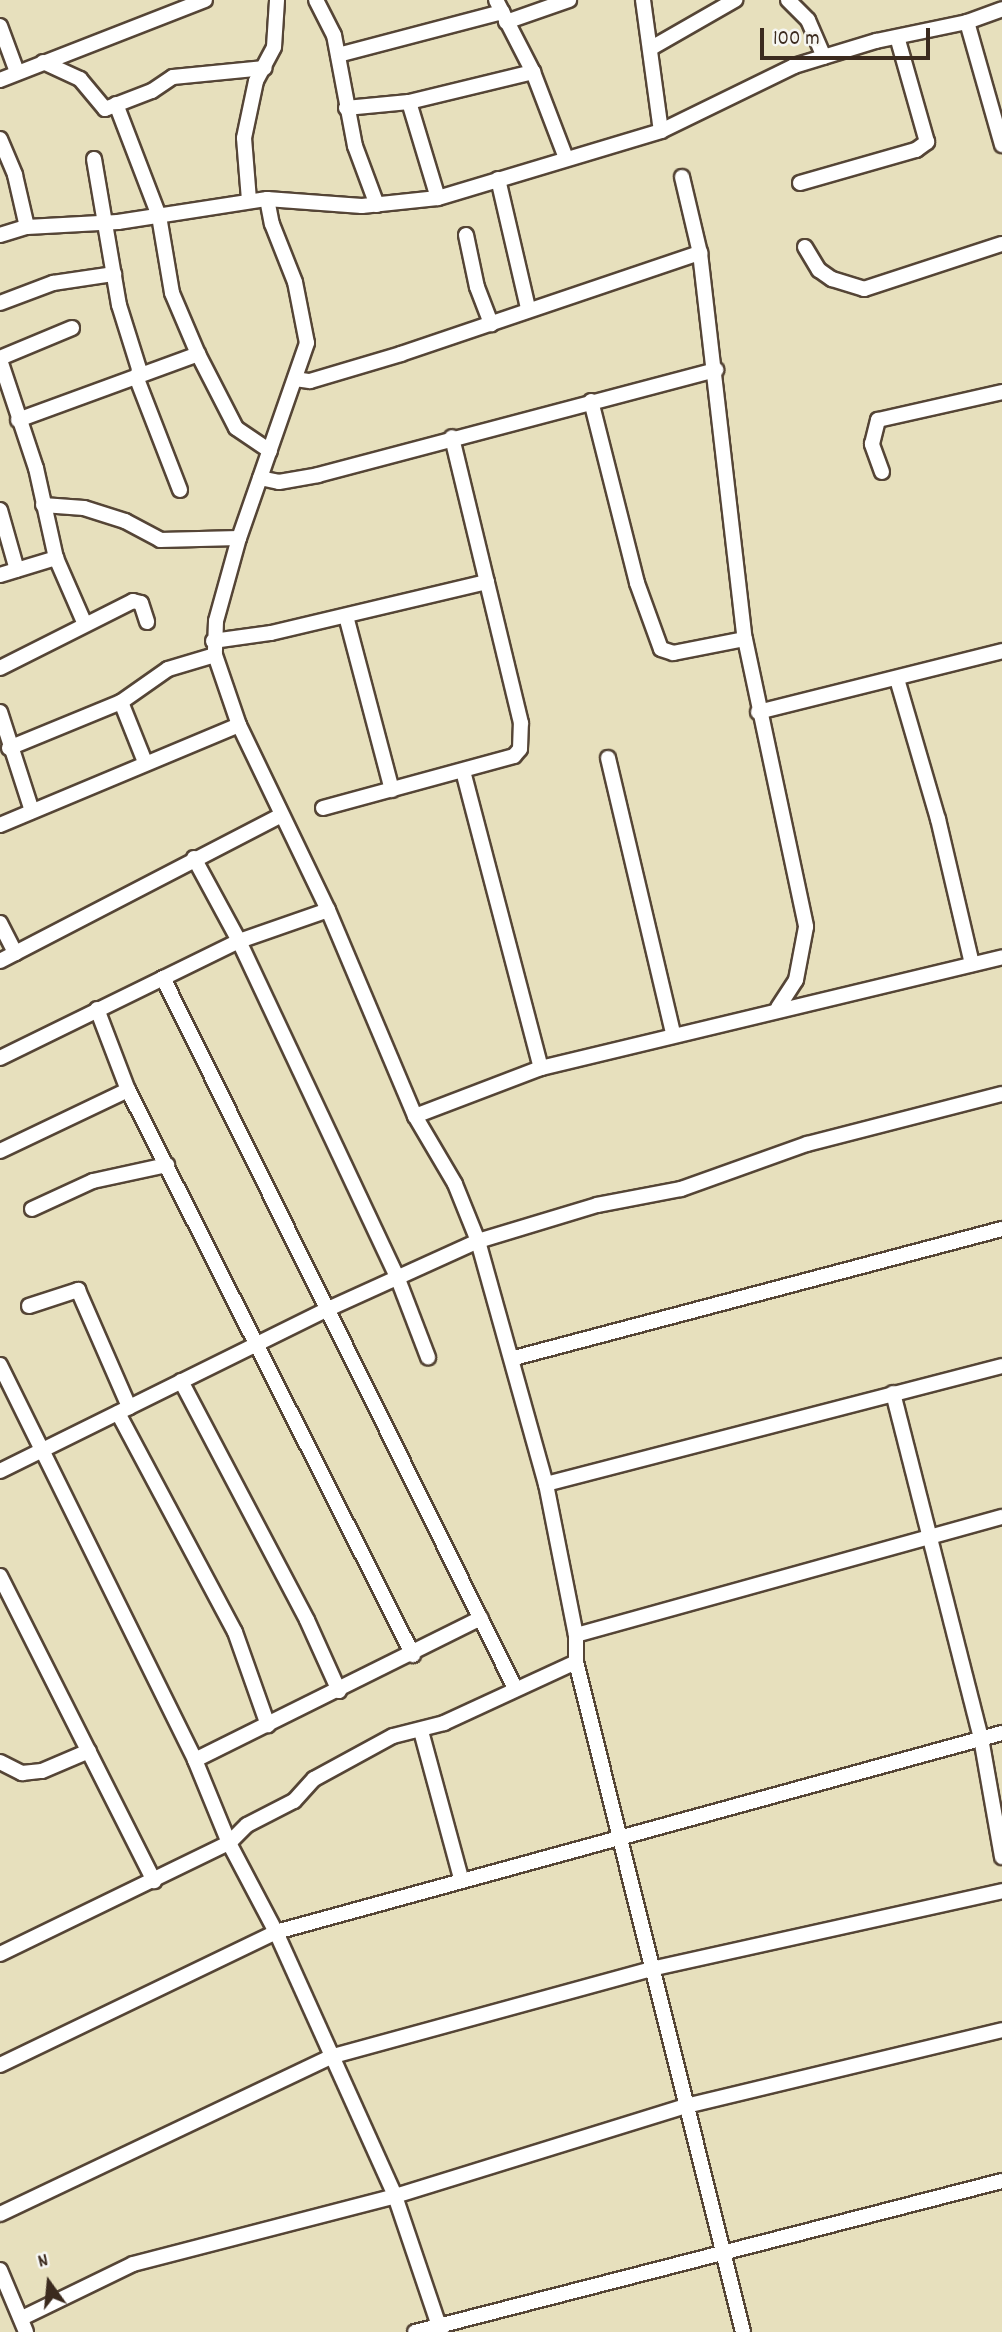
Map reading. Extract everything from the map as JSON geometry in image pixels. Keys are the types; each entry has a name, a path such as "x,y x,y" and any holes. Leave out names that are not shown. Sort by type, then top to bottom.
{"street":[{"path":"0,80 176,7 205,0"},
{"path":"249,200 244,138 256,81 274,47 277,0"},
{"path":"316,0 338,55 346,108 377,205"},
{"path":"338,55 501,11 569,0"},
{"path":"643,0 653,47 661,131"},
{"path":"653,47 734,0"},
{"path":"788,0 808,20 824,57"},
{"path":"0,235 27,227 108,223 249,200 377,205 438,198 661,131 770,76 824,57 967,22 1002,9"},
{"path":"501,11 533,72 566,158"},
{"path":"967,22 1002,145"},
{"path":"0,26 17,72"},
{"path":"800,183 916,150 927,142 897,37"},
{"path":"43,62 80,79 105,109 152,91 173,77 265,68"},
{"path":"346,108 409,102 533,72"},
{"path":"409,102 438,198"},
{"path":"116,104 159,216 172,293 198,354 236,428 271,452"},
{"path":"0,139 18,182 27,227"},
{"path":"94,159 108,223 114,274 139,369 137,379 180,490"},
{"path":"682,177 700,253 716,370 744,639 806,927 796,980 778,1008"},
{"path":"498,178 528,308"},
{"path":"267,199 272,224 295,282 307,343 239,538 214,648 239,725 328,910 415,1116 455,1184 478,1241 514,1358 546,1484 576,1635 576,1662 743,2332"},
{"path":"466,235 477,287 491,324"},
{"path":"805,247 819,270 832,279 864,289 1002,244"},
{"path":"295,379 329,376 700,253"},
{"path":"0,303 53,283 114,274"},
{"path":"72,328 0,359 6,405 18,420 56,558 84,622"},
{"path":"18,420 137,379 198,354"},
{"path":"260,478 279,482 318,475 452,437 716,370"},
{"path":"882,472 872,444 878,421 1002,392"},
{"path":"591,401 637,583 661,649 673,653 744,639"},
{"path":"323,808 514,756 523,740 452,437"},
{"path":"43,505 84,508 160,540 239,538"},
{"path":"0,510 17,570"},
{"path":"0,576 56,558"},
{"path":"6,744 121,702 161,673 214,648 487,582"},
{"path":"0,668 81,629 84,622 137,600 147,622"},
{"path":"346,616 392,790"},
{"path":"758,712 1002,651"},
{"path":"897,679 938,819 972,964"},
{"path":"121,702 145,762"},
{"path":"0,712 6,744 32,811"},
{"path":"0,825 145,762 239,725"},
{"path":"608,758 673,1033"},
{"path":"463,771 541,1068"},
{"path":"0,961 194,858 281,816"},
{"path":"194,858 239,941 398,1279 428,1357"},
{"path":"0,1058 239,941 328,910"},
{"path":"0,923 15,954"},
{"path":"415,1116 541,1068 673,1033 1002,957"},
{"path":"163,978 515,1688"},
{"path":"97,1009 128,1090 412,1655"},
{"path":"0,1151 128,1090"},
{"path":"0,1471 256,1347 326,1310 478,1241 597,1205 681,1189 807,1144 1002,1094"},
{"path":"32,1209 93,1181 167,1165"},
{"path":"514,1358 1002,1229"},
{"path":"29,1306 78,1290 124,1410 235,1632 268,1725"},
{"path":"0,1365 195,1760 229,1843 276,1932 330,2057 395,2196 440,2329"},
{"path":"546,1484 1002,1366"},
{"path":"181,1381 307,1620 339,1690"},
{"path":"893,1394 932,1536 982,1738 1002,1857"},
{"path":"576,1635 1002,1517"},
{"path":"0,1576 154,1881"},
{"path":"195,1760 412,1655 481,1618"},
{"path":"0,1954 229,1843 247,1825 294,1801 314,1779 393,1736 421,1731 576,1662"},
{"path":"421,1731 461,1878"},
{"path":"0,2065 276,1932 461,1878 618,1839 1002,1733"},
{"path":"0,1762 22,1773 42,1771 89,1751"},
{"path":"0,2214 330,2057 651,1969 1002,1891"},
{"path":"0,2270 24,2325 133,2264 395,2196 686,2106 1002,2030"},
{"path":"415,2332 440,2329 723,2251 1002,2182"}]}
